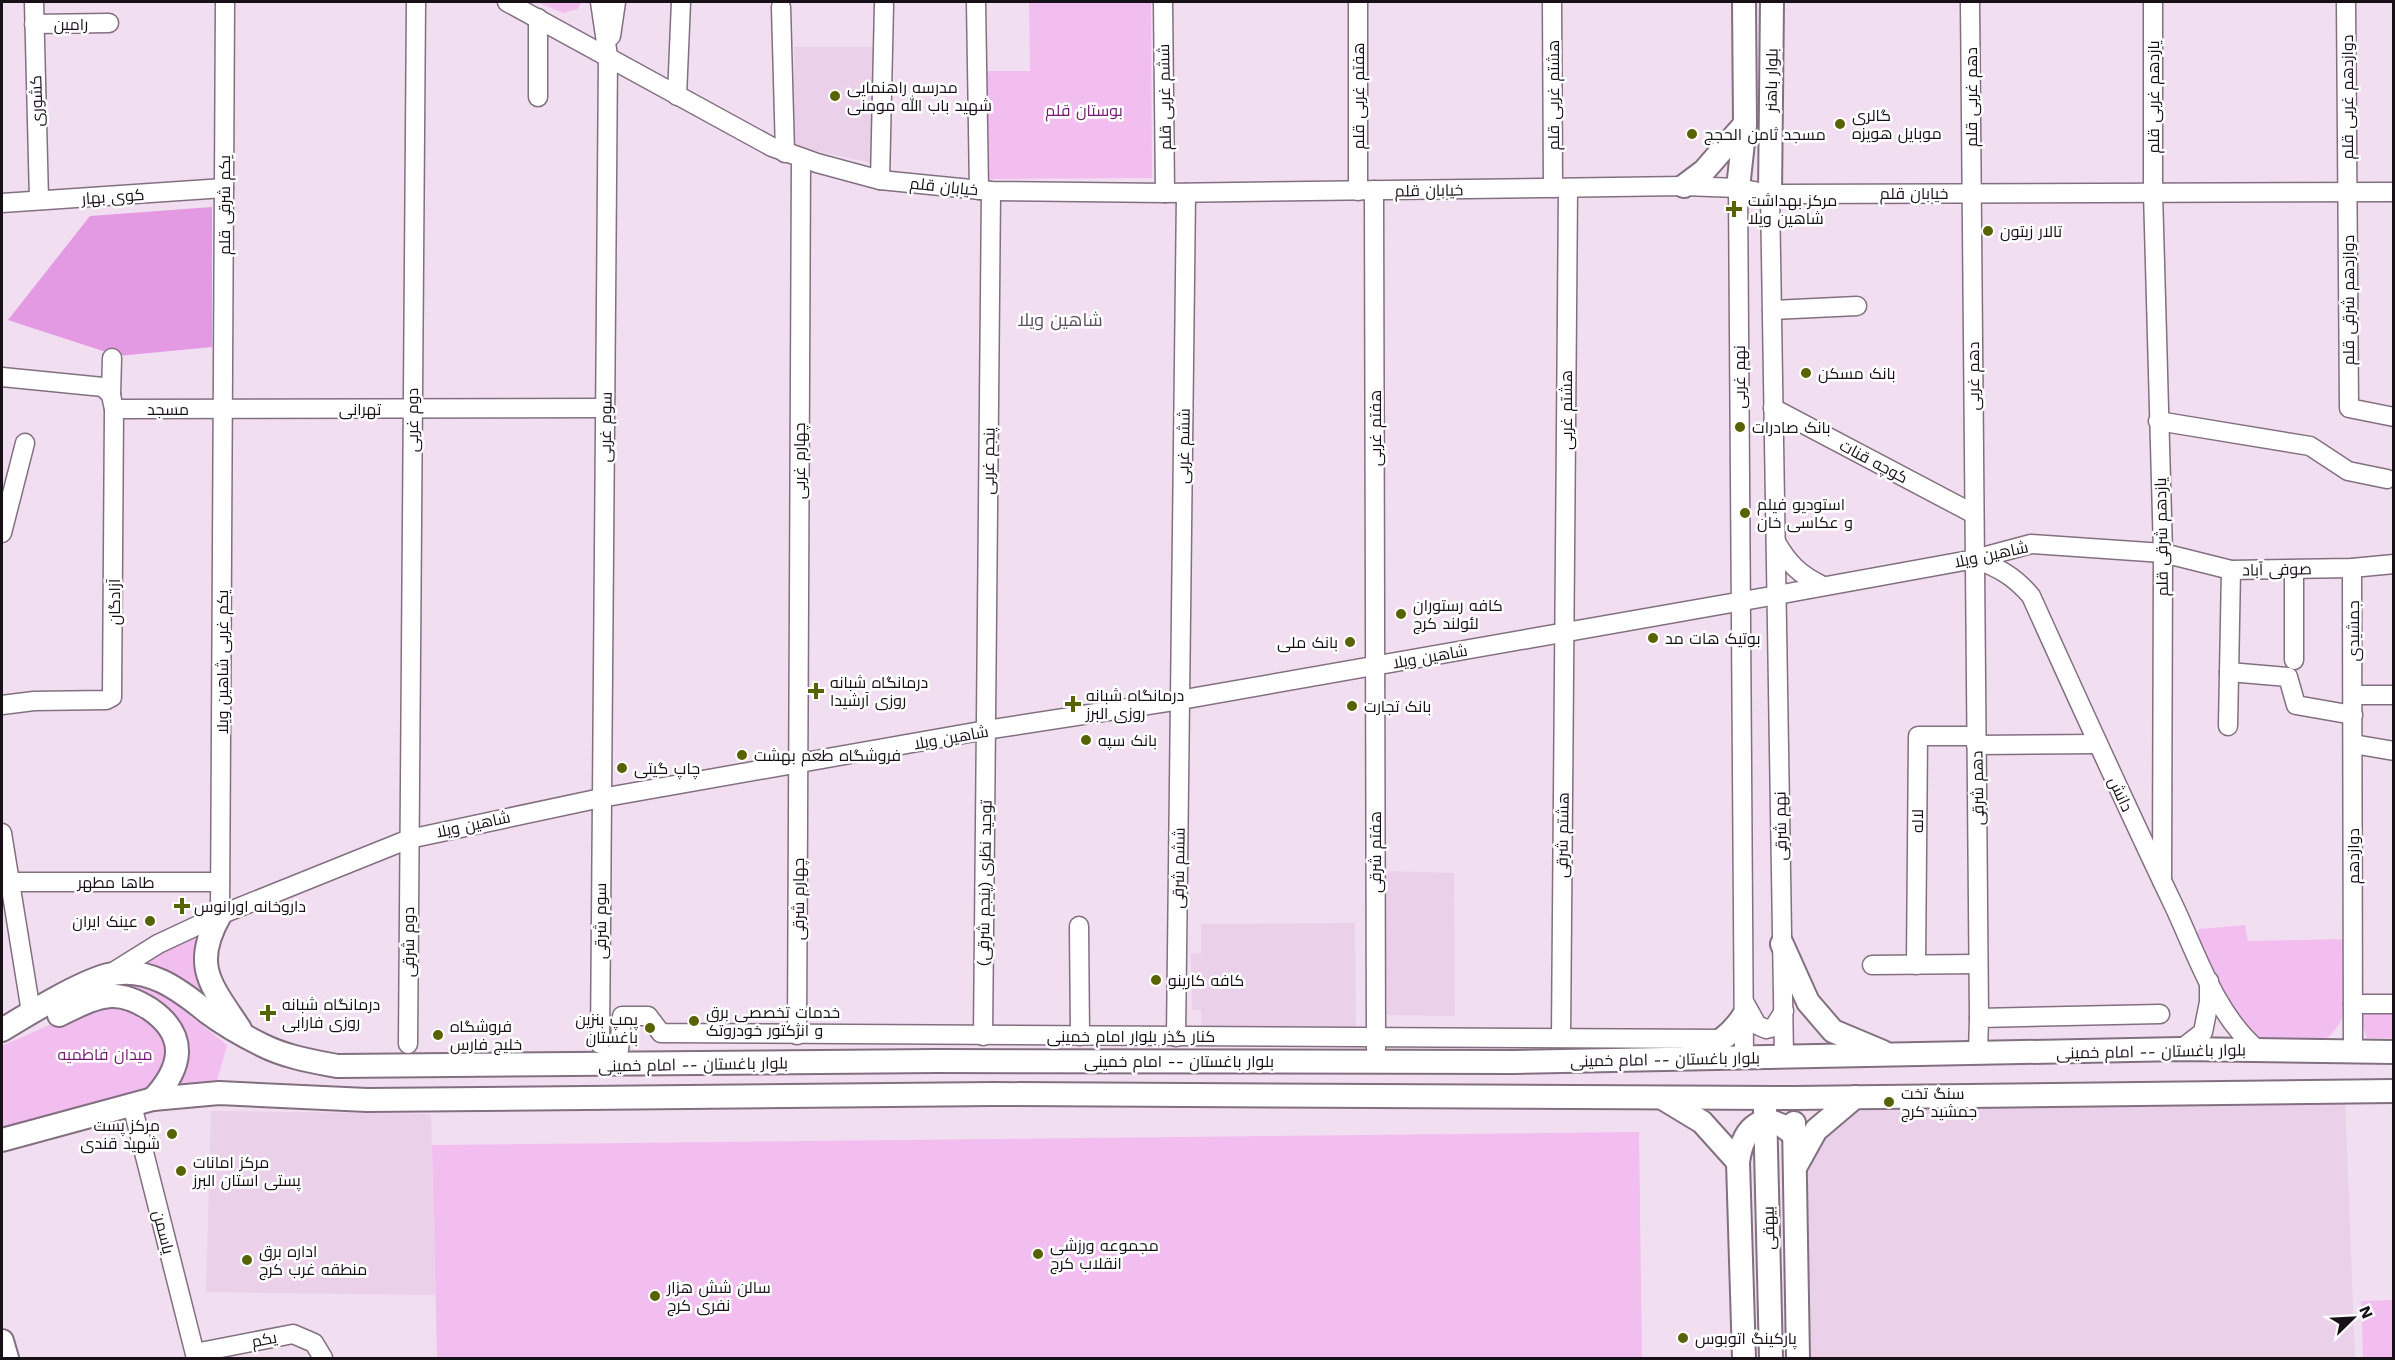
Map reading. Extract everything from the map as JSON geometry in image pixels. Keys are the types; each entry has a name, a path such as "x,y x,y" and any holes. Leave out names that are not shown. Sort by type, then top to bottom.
{"main road":[{"name":"بلوار باهنر","path":"1737,188 1745,124 1744,2"},
{"name":"بلوار باهنر","path":"1770,194 1772,2"},
{"path":"1684,186 1704,171 1745,124"},
{"path":"220,915 205,949 206,968 214,989 242,1033"},
{"path":"1782,944 1808,1002 1833,1031 1892,1056"},
{"name":"بلوار باغستان -- امام خمینی","path":"2,1030 31,1012 108,975 138,974 178,988 208,1012 282,1054 337,1066 601,1054 780,1062 1515,1062 2181,1049 2394,1051"},
{"path":"2,1040 97,997 114,995 131,999 161,1017 173,1032 178,1048 176,1062 168,1083 143,1102"},
{"path":"1677,1059 1703,1051 1723,1039 1743,1008"},
{"path":"1484,1096 1494,1083 1488,1061"},
{"path":"780,1062 790,1074 792,1081 790,1090 781,1097"},
{"path":"831,1062 822,1073 822,1079 831,1097"},
{"path":"1515,1062 1508,1072 1507,1083 1519,1096"},
{"name":"بلوار باغستان -- امام خمینی","path":"2,1140 143,1102 195,1094 238,1093 367,1100 993,1094 1793,1098 2394,1091"},
{"path":"1795,1167 1816,1130 1855,1097"},
{"path":"1663,1098 1702,1122 1738,1162"},
{"name":"بیهقی","path":"1765,1098 1771,1359"},
{"name":"بیهقی","path":"1793,1098 1798,1359"},
{"path":"1766,1122 1781,1125 1795,1136"},
{"name":"بیهقی","path":"1744,1359 1738,1162 1740,1144 1746,1132 1766,1122"},
{"path":"2,1342 7,1359"}],"street":[{"name":"کشوری","path":"34,2 39,200"},
{"name":"یکم شرقی قلم","path":"223,409 225,2"},
{"name":"دوم غربی","path":"408,840 416,2"},
{"name":"خیابان قلم","path":"507,2 677,96 793,155 880,180 985,191 1186,193 1684,186 1737,188 1770,194 2394,192"},
{"path":"600,2 608,56"},
{"path":"608,56 616,2"},
{"path":"677,96 681,2"},
{"name":"پنجم غربی","path":"976,2 985,191 986,730"},
{"name":"ششم غربی قلم","path":"1163,2 1165,193"},
{"name":"هفتم غربی قلم","path":"1359,2 1366,190"},
{"name":"هشتم غربی قلم","path":"1552,2 1561,188"},
{"name":"دهم غربی قلم","path":"1970,2 1972,193"},
{"name":"یازدهم غربی قلم","path":"2153,2 2153,192"},
{"name":"دوازدهم غربی قلم","path":"2346,2 2348,192"},
{"path":"880,180 884,5"},
{"path":"781,7 793,155"},
{"path":"537,18 538,97"},
{"name":"رامین","path":"34,24 109,23"},
{"name":"سوم غربی","path":"601,798 608,56"},
{"name":"چهارم غربی","path":"793,155 798,763"},
{"name":"کوی بهار","path":"2,203 224,188"},
{"name":"هشتم غربی","path":"1561,188 1564,633"},
{"name":"نهم غربی","path":"1737,188 1741,601"},
{"name":"هفتم غربی","path":"1366,190 1375,666"},
{"name":"یازدهم شرقی قلم","path":"2153,192 2163,553 2162,881"},
{"name":"دوازدهم شرقی قلم","path":"2348,192 2349,408 2394,417"},
{"name":"ششم غربی","path":"1180,700 1186,193"},
{"name":"دهم غربی","path":"1972,193 1974,559"},
{"name":"نهم غربی","path":"1770,194 1777,595"},
{"path":"1772,310 1857,306"},
{"name":"آزادگان","path":"2,705 34,700 106,700 114,695 109,397 112,358"},
{"path":"2,376 109,397"},
{"name":"مسجد","path":"109,397 223,409"},
{"name":"تهرانی","path":"223,409 605,408"},
{"name":"کوچه قنات","path":"1773,408 1974,514"},
{"name":"یکم غربی شاهین ویلا","path":"220,915 223,409"},
{"path":"2158,421 2310,446 2348,471 2387,479"},
{"path":"2,533 25,443"},
{"path":"1776,540 1788,563 1802,575 1821,585"},
{"name":"شاهین ویلا","path":"108,975 158,944 220,915 408,840 601,798 986,730 1180,700 1564,633 1974,559 2031,544 2163,553"},
{"name":"صوفی آباد","path":"2163,553 2231,570 2352,568 2394,564"},
{"name":"دهم شرقی","path":"1974,559 1978,1053"},
{"name":"دانش","path":"1974,559 2001,568 2016,578 2031,596 2209,980 2209,1002 2203,1032 2181,1049"},
{"name":"جمشیدی","path":"2352,568 2353,695"},
{"path":"2228,726 2231,570"},
{"path":"2294,570 2294,660"},
{"name":"نهم شرقی","path":"1777,595 1784,1057"},
{"path":"1741,601 1744,1058"},
{"name":"هشتم شرقی","path":"1561,1038 1564,633"},
{"name":"هفتم شرقی","path":"1375,666 1376,1062"},
{"path":"2229,672 2288,676 2296,705 2353,715"},
{"path":"2353,695 2394,695"},
{"name":"دوازدهم","path":"2353,695 2353,1052"},
{"name":"ششم شرقی","path":"1176,1037 1180,700"},
{"name":"توحید نظری (پنجم شرقی)","path":"983,1036 986,730"},
{"name":"لاله","path":"1916,965 1918,736 1976,741"},
{"path":"1976,741 2098,744"},
{"path":"2353,744 2394,751"},
{"name":"چهارم شرقی","path":"797,1035 798,763"},
{"name":"سوم شرقی","path":"601,798 601,1054"},
{"path":"2,833 12,882 31,1012"},
{"name":"دوم شرقی","path":"408,840 408,1044"},
{"name":"طاها مطهر","path":"12,882 220,882"},
{"path":"1079,926 1080,1036"},
{"path":"1872,965 1978,964"},
{"path":"2209,980 2240,1035 2258,1050"},
{"path":"2353,1011 2394,1004"},
{"path":"1743,1008 1757,1025 1766,1029 1774,1027 1784,1011"},
{"path":"2314,1051 2336,1044 2344,1038 2353,1011"},
{"path":"2353,1011 2367,1038 2377,1046 2394,1051"},
{"path":"1979,1018 2160,1014"},
{"name":"کنار گذر بلوار امام خمینی","path":"601,1054 619,1050 622,1016 648,1016 661,1033 702,1034 1723,1039"},
{"path":"936,1061 937,1036"},
{"name":"یاسمن","path":"143,1102 196,1356"},
{"name":"یکم","path":"196,1356 293,1334 314,1343 323,1359"}],"shaded area":[{"name":"مدرسه راهنمایی شهید باب الله مومنی","path":"794,47 876,47 876,164 794,146"},
{"path":"212,207 212,347 118,356 8,320 90,216"},
{"path":"1384,871 1454,873 1455,1016 1387,1015"},
{"path":"1355,923 1356,1029 1202,1031 1201,1010 1192,1010 1191,954 1201,953 1201,924"},
{"path":"2345,1096 2355,1358 1807,1358 1802,1169 1820,1134 1854,1104"},
{"path":"211,1111 431,1114 435,1295 206,1292"}],"green space":[{"path":"537,2 581,2 578,9 563,13"},
{"name":"بوستان قلم","path":"1029,2 1151,2 1152,178 986,179 985,71 1030,71"},
{"path":"2245,925 2248,941 2345,939 2345,1009 2340,1022 2327,1038 2314,1043 2265,1043 2251,1036 2241,1025 2223,994 2195,935 2199,929"},
{"path":"203,929 197,946 195,962 202,994 172,974 136,965"},
{"path":"145,985 167,997 227,1045 216,1084 172,1089 184,1049 118,987"},
{"name":"میدان فاطمیه","path":"122,1003 158,1023 169,1058 152,1086 141,1093 2,1133 2,1046 87,1008"},
{"path":"2362,1010 2393,1010 2393,1038 2367,1038 2360,1018"},
{"name":"مجموعه ورزشی انقلاب کرج","path":"1639,1132 1642,1358 437,1358 432,1145"},
{"path":"2393,1300 2393,1358 2363,1358 2361,1301"}],"place":[{"name":"مدرسه راهنمایی شهید باب الله مومنی","path":"835,96"},
{"name":"گالری موبایل هویزه","path":"1840,124"},
{"name":"مسجد ثامن الحجج","path":"1692,134"},
{"name":"مرکز بهداشت شاهین ویلا","path":"1734,209"},
{"name":"تالار زیتون","path":"1988,231"},
{"name":"بانک مسکن","path":"1806,373"},
{"name":"بانک صادرات","path":"1740,427"},
{"name":"استودیو فیلم و عکاسی خان","path":"1745,513"},
{"name":"کافه رستوران لئولند کرج","path":"1401,614"},
{"name":"بوتیک هات مد","path":"1653,638"},
{"name":"بانک ملی","path":"1350,642"},
{"name":"درمانگاه شبانه روزی آرشیدا","path":"816,691"},
{"name":"درمانگاه شبانه روزی البرز","path":"1073,704"},
{"name":"بانک تجارت","path":"1352,706"},
{"name":"بانک سپه","path":"1086,740"},
{"name":"فروشگاه طعم بهشت","path":"742,755"},
{"name":"چاپ گیتی","path":"622,768"},
{"name":"داروخانه اورانوس","path":"182,906"},
{"name":"عینک ایران","path":"150,921"},
{"name":"کافه کارینو","path":"1156,980"},
{"name":"درمانگاه شبانه روزی فارابی","path":"268,1013"},
{"name":"خدمات تخصصی برق و انژکتور خودروتک","path":"694,1021"},
{"name":"پمپ بنزین باغستان","path":"650,1028"},
{"name":"فروشگاه خلیج فارس","path":"438,1035"},
{"name":"سنگ تخت جمشید کرج","path":"1889,1102"},
{"name":"مرکز پست شهید قندی","path":"172,1134"},
{"name":"مرکز امانات پستی استان البرز","path":"181,1171"},
{"name":"مجموعه ورزشی انقلاب کرج","path":"1038,1254"},
{"name":"اداره برق منطقه غرب کرج","path":"247,1260"},
{"name":"سالن شش هزار نفری کرج","path":"655,1296"},
{"name":"پارکینگ اتوبوس","path":"1683,1338"}],"district":[{"name":"شاهین ویلا","path":"1060,320"}]}
